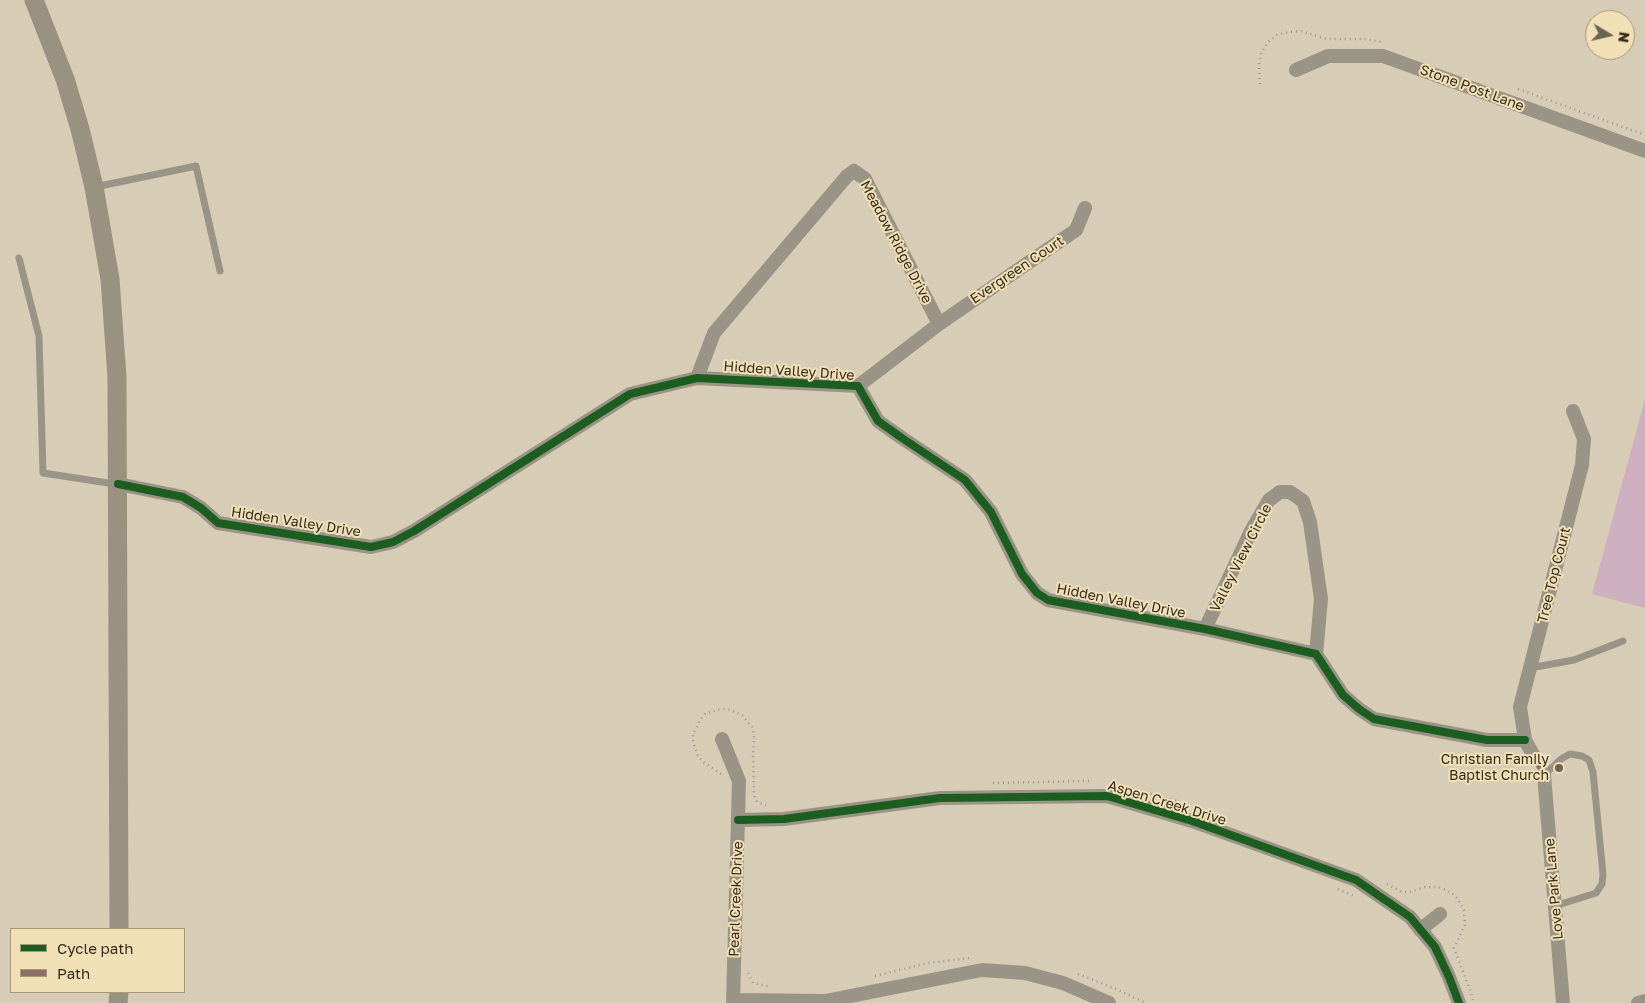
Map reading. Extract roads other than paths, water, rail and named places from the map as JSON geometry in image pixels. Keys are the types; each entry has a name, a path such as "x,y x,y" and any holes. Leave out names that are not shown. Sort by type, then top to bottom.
{"main road":[{"path":"34,0 65,80 80,129 94,187 110,279 117,377 119,928"}],"street":[{"name":"Stone Post Lane","path":"1296,70 1328,56 1383,56 1645,151"},
{"name":"Meadow Ridge Drive","path":"697,378 714,333 847,176 854,171 865,179 939,324"},
{"name":"Evergreen Court","path":"939,324 1076,230 1085,208"},
{"path":"858,386 939,324"},
{"name":"Hidden Valley Drive","path":"118,484 183,497 201,508 218,522 371,547 393,542 414,531 630,394 697,378 858,386 878,421 965,480 991,512 1022,574 1037,593 1048,600 1205,629 1316,654"},
{"name":"Tree Top Court","path":"1525,740 1520,707 1582,465 1584,439 1573,411"},
{"name":"Valley View Circle","path":"1205,629 1269,500 1280,492 1290,492 1304,501 1310,522 1321,599 1316,654"},
{"path":"1316,654 1343,695 1359,709 1374,718 1487,740 1525,740 1535,758"},
{"name":"Pearl Creek Drive","path":"722,739 739,781 733,1001"},
{"name":"Love Park Lane","path":"1544,775 1563,1003"},
{"name":"Aspen Creek Drive","path":"738,820 784,819 940,798 1107,796 1192,821 1356,880 1410,917 1435,948 1449,976 1459,1003"},
{"path":"1420,930 1440,914"},
{"path":"733,1001 825,1001 982,970 1025,973 1063,983 1109,1003"},
{"path":"1638,1003 1645,1001"}],"lane":[{"path":"94,187 196,166 220,271"},
{"path":"20,258 39,336 43,473 118,484"},
{"path":"1530,668 1574,660 1623,640"},
{"path":"1544,775 1561,759 1570,754 1582,756 1589,760 1593,772 1604,874 1602,884 1596,893 1555,906"}],"place":[{"name":"Christian Family Baptist Church","path":"1559,768"}]}
